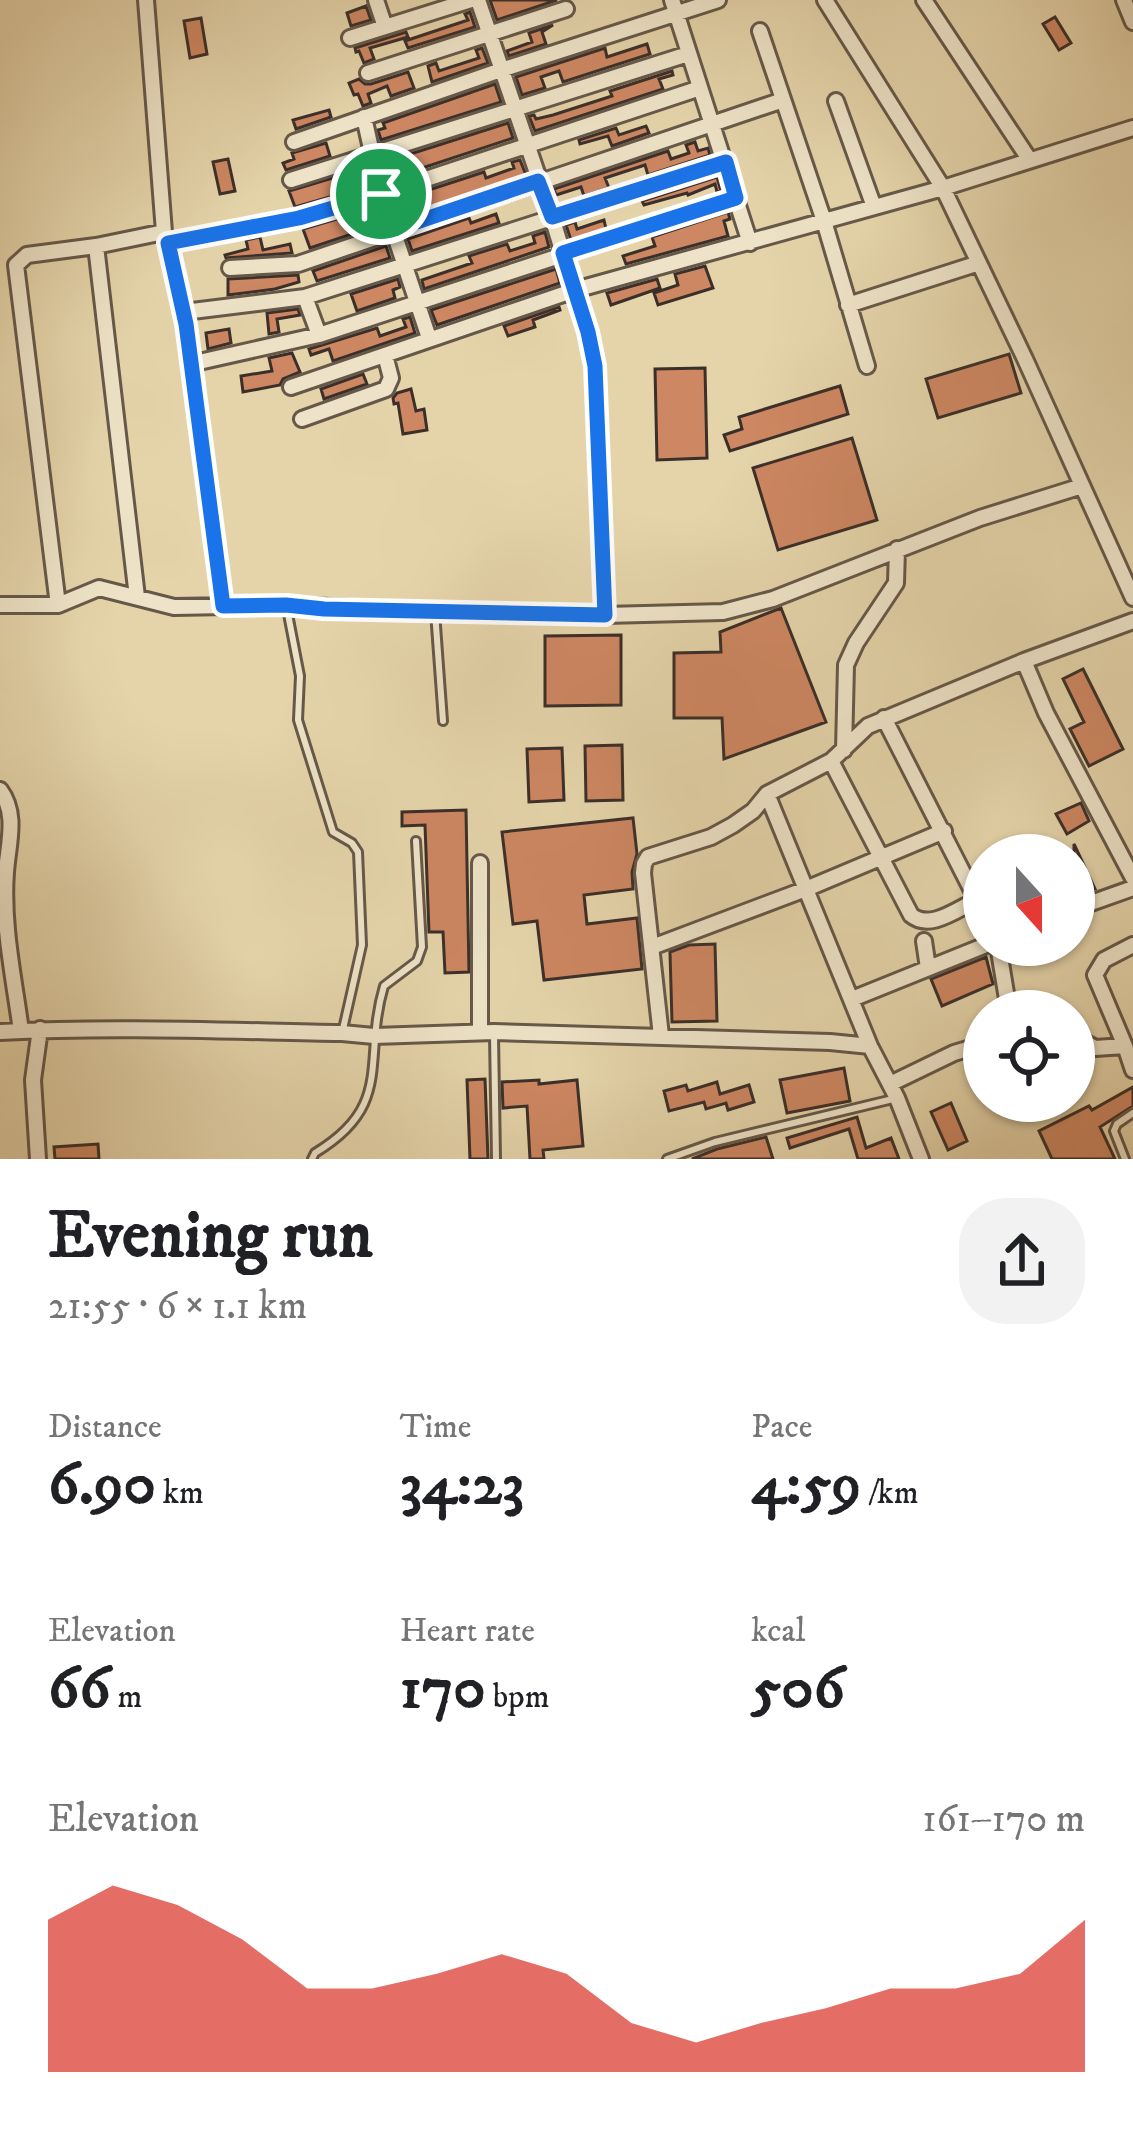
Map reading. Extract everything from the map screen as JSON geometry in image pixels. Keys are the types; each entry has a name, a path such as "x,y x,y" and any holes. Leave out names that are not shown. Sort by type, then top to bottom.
{"street":[{"path":"146,0 166,237 184,312 223,606"},
{"path":"376,0 385,27"},
{"path":"350,38 474,0 552,217 595,366 605,615"},
{"path":"294,142 675,7 718,0"},
{"path":"825,0 943,188 1133,598"},
{"path":"924,0 1029,159"},
{"path":"1124,0 1133,22"},
{"path":"675,7 750,243"},
{"path":"368,73 566,9"},
{"path":"760,31 867,366"},
{"path":"291,180 688,54"},
{"path":"58,605 16,265 27,255 299,218 700,88"},
{"path":"230,268 298,264 783,100"},
{"path":"836,100 874,207"},
{"path":"364,117 381,194 429,338"},
{"path":"291,387 575,290 943,188 1133,128"},
{"path":"184,312 305,297 726,162"},
{"path":"190,364 319,335 736,198"},
{"path":"96,246 137,598"},
{"path":"848,305 979,263"},
{"path":"305,297 319,335"},
{"path":"302,419 386,389 391,378 385,355"},
{"path":"0,605 58,605 99,588 174,607 286,605 605,615 723,612 773,599 980,518 1082,486"},
{"path":"844,750 846,665 896,583 897,549"},
{"path":"661,1036 643,873 648,857 711,837 753,811 766,794 831,761 868,726 884,718 1133,621"},
{"path":"1024,661 1046,713 1133,878"},
{"path":"884,718 963,871"},
{"path":"831,761 911,915 930,922 963,912"},
{"path":"0,790 8,801 11,822 4,940 21,1030"},
{"path":"766,794 921,1159"},
{"path":"652,947 944,832"},
{"path":"480,863 487,1032"},
{"path":"1095,902 1133,888"},
{"path":"924,940 928,968"},
{"path":"1133,945 1104,960 1096,975 1133,1070"},
{"path":"852,999 963,954"},
{"path":"38,1159 33,1080 40,1029"},
{"path":"0,1032 374,1036 487,1032 870,1046"},
{"path":"1095,1048 1125,1046"},
{"path":"893,1091 963,1050"}],"lane":[{"path":"286,605 301,676 297,706 302,736 333,832 358,852 361,956 342,1033"},
{"path":"435,612 443,722"},
{"path":"312,1159 350,1128 366,1101 384,986 417,961 422,947 416,841"},
{"path":"487,1032 496,1159"},
{"path":"667,1159 893,1091"},
{"path":"1125,1159 1114,1131 1133,1113"}],"building":[{"path":"490,0 557,0 497,20"},
{"path":"366,6 371,20 351,26 347,13"},
{"path":"470,12 475,27 408,48 405,41 468,20 465,14"},
{"path":"1055,17 1071,43 1059,50 1043,24"},
{"path":"201,18 207,54 190,58 184,21"},
{"path":"553,25 542,32 546,44 509,56 507,51 532,42 529,33"},
{"path":"406,32 408,37 370,48 374,59 364,63 356,52 355,48"},
{"path":"647,44 650,54 563,82 559,71 541,77 545,88 522,95 516,77 605,48 607,57"},
{"path":"482,48 488,63 432,82 428,66 436,63 439,71 479,58 476,50"},
{"path":"672,71 673,75 659,79 663,89 535,131 529,116 553,115"},
{"path":"408,72 414,88 391,96 387,86 368,94 371,103 363,106 349,83 359,79 371,84"},
{"path":"495,84 501,102 381,140 378,130 385,128 383,123"},
{"path":"329,110 331,117 296,129 293,120"},
{"path":"508,123 513,138 389,179 385,162"},
{"path":"646,126 649,133 612,146 608,136 580,144 579,140 616,128 619,135"},
{"path":"695,142 698,151 708,148 710,155 648,175 645,165 605,178 609,188 584,196 581,187 556,195 554,189 668,151 671,159 689,153 686,145"},
{"path":"326,143 330,156 286,170 283,163 294,159 292,153"},
{"path":"228,159 235,191 220,194 213,162"},
{"path":"520,160 526,175 401,217 395,201 484,172 486,178 514,168 512,162"},
{"path":"356,171 359,179 366,177 368,186 295,207 289,191"},
{"path":"717,177 721,191 717,192 715,184 688,195 644,205 642,201"},
{"path":"374,208 379,225 310,248 303,229"},
{"path":"728,212 730,219 724,221 728,236 626,264 623,256 655,246 652,237"},
{"path":"496,214 499,223 412,251 408,239"},
{"path":"604,220 606,229 571,240 566,225 575,222 577,229"},
{"path":"545,232 549,247 424,289 422,280 472,263 469,256 507,244 510,251 535,243 533,236"},
{"path":"260,237 263,250 290,244 292,253 226,258 248,249 246,240"},
{"path":"386,246 390,258 317,281 313,271"},
{"path":"705,266 713,288 658,305 654,293 678,285 675,274"},
{"path":"556,269 560,283 437,325 431,310"},
{"path":"298,275 299,282 275,289 228,295 228,279"},
{"path":"398,279 395,298 357,311 351,294"},
{"path":"657,279 660,288 611,305 607,293"},
{"path":"559,307 533,320 535,327 508,336 504,326"},
{"path":"298,309 300,315 277,319 279,332 269,334 267,313"},
{"path":"410,317 415,333 333,361 329,349 311,355 309,349 377,328 380,336 406,327 403,319"},
{"path":"229,329 231,343 208,349 206,333"},
{"path":"292,353 300,372 280,385 243,392 241,376 272,371 269,358"},
{"path":"1009,354 1021,393 938,418 926,379"},
{"path":"705,368 707,458 657,460 655,369"},
{"path":"363,374 367,384 324,399 321,389"},
{"path":"840,386 848,414 730,451 724,435 742,429 739,417"},
{"path":"411,389 416,411 424,409 427,430 403,434 393,398"},
{"path":"852,438 877,520 778,550 753,468"},
{"path":"781,608 826,722 724,759 722,718 674,718 674,653 721,652 720,632"},
{"path":"621,635 621,705 545,706 545,636"},
{"path":"1083,669 1123,749 1089,766 1070,729 1084,722 1063,679"},
{"path":"622,745 623,800 586,801 585,746"},
{"path":"562,748 564,800 529,802 527,749"},
{"path":"1081,803 1089,821 1067,834 1056,814"},
{"path":"466,810 469,972 445,973 443,932 429,932 425,825 402,826 402,812"},
{"path":"633,818 637,854 633,889 584,895 587,924 637,918 642,969 544,980 537,921 513,924 502,832"},
{"path":"715,944 717,1021 672,1022 670,952"},
{"path":"964,966 988,966 993,984 963,990 963,997 942,1006 931,979"},
{"path":"844,1068 850,1101 787,1113 780,1080"},
{"path":"485,1079 488,1159 470,1159 467,1080"},
{"path":"539,1080 539,1084 577,1080 583,1146 543,1150 544,1159 530,1159 527,1106 503,1108 502,1082"},
{"path":"717,1082 720,1094 749,1085 754,1102 728,1110 726,1103 706,1109 704,1102 669,1111 664,1091 686,1085 688,1091"},
{"path":"1133,1087 1133,1106 1100,1127 1115,1159 1052,1159 1039,1131 1057,1122 1095,1122 1095,1108"},
{"path":"951,1103 967,1141 948,1150 931,1112"},
{"path":"857,1117 866,1148 891,1138 899,1159 858,1159 849,1129 790,1148 787,1138"},
{"path":"766,1137 773,1159 692,1159 717,1149"},
{"path":"98,1144 99,1159 55,1159 54,1147"}],"route":[{"path":"726,162 736,198 563,253 595,366 605,615 223,606 186,324 168,243 299,218 381,194 393,230 538,181 552,217 726,162"}]}
